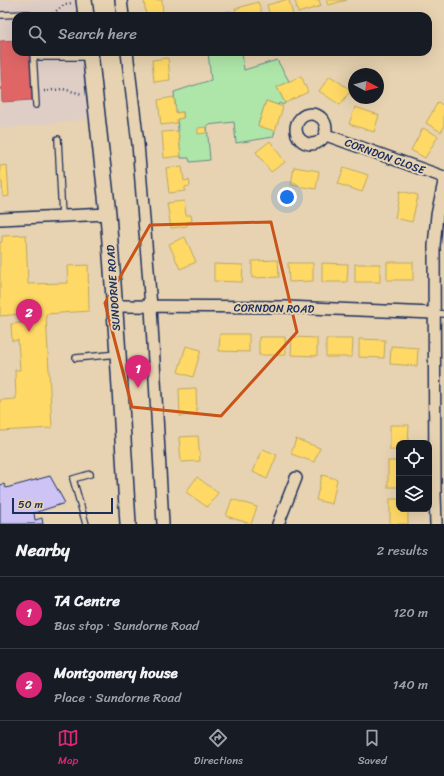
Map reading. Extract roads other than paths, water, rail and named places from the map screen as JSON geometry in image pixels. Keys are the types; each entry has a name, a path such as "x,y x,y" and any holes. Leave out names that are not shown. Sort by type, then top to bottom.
{"main road":[{"name":"SUNDORNE ROAD","path":"90,56 108,214 128,524"}],"street":[{"path":"121,0 122,12"},
{"path":"127,56 138,144 151,307 163,524"},
{"name":"CORNDON CLOSE","path":"326,135 444,177"},
{"path":"436,524 439,314 434,246 437,215 444,182"},
{"path":"0,219 108,214"},
{"name":"CORNDON ROAD","path":"114,306 286,307 439,314"},
{"path":"278,524 296,478"}],"lane":[{"path":"0,14 12,14"},
{"path":"33,56 36,105"},
{"path":"58,138 62,216"},
{"path":"76,358 118,354"},
{"path":"86,524 73,479 90,474"}],"place":[{"name":"Montgomery house","path":"29,332"},
{"name":"TA Centre","path":"138,388"}]}
